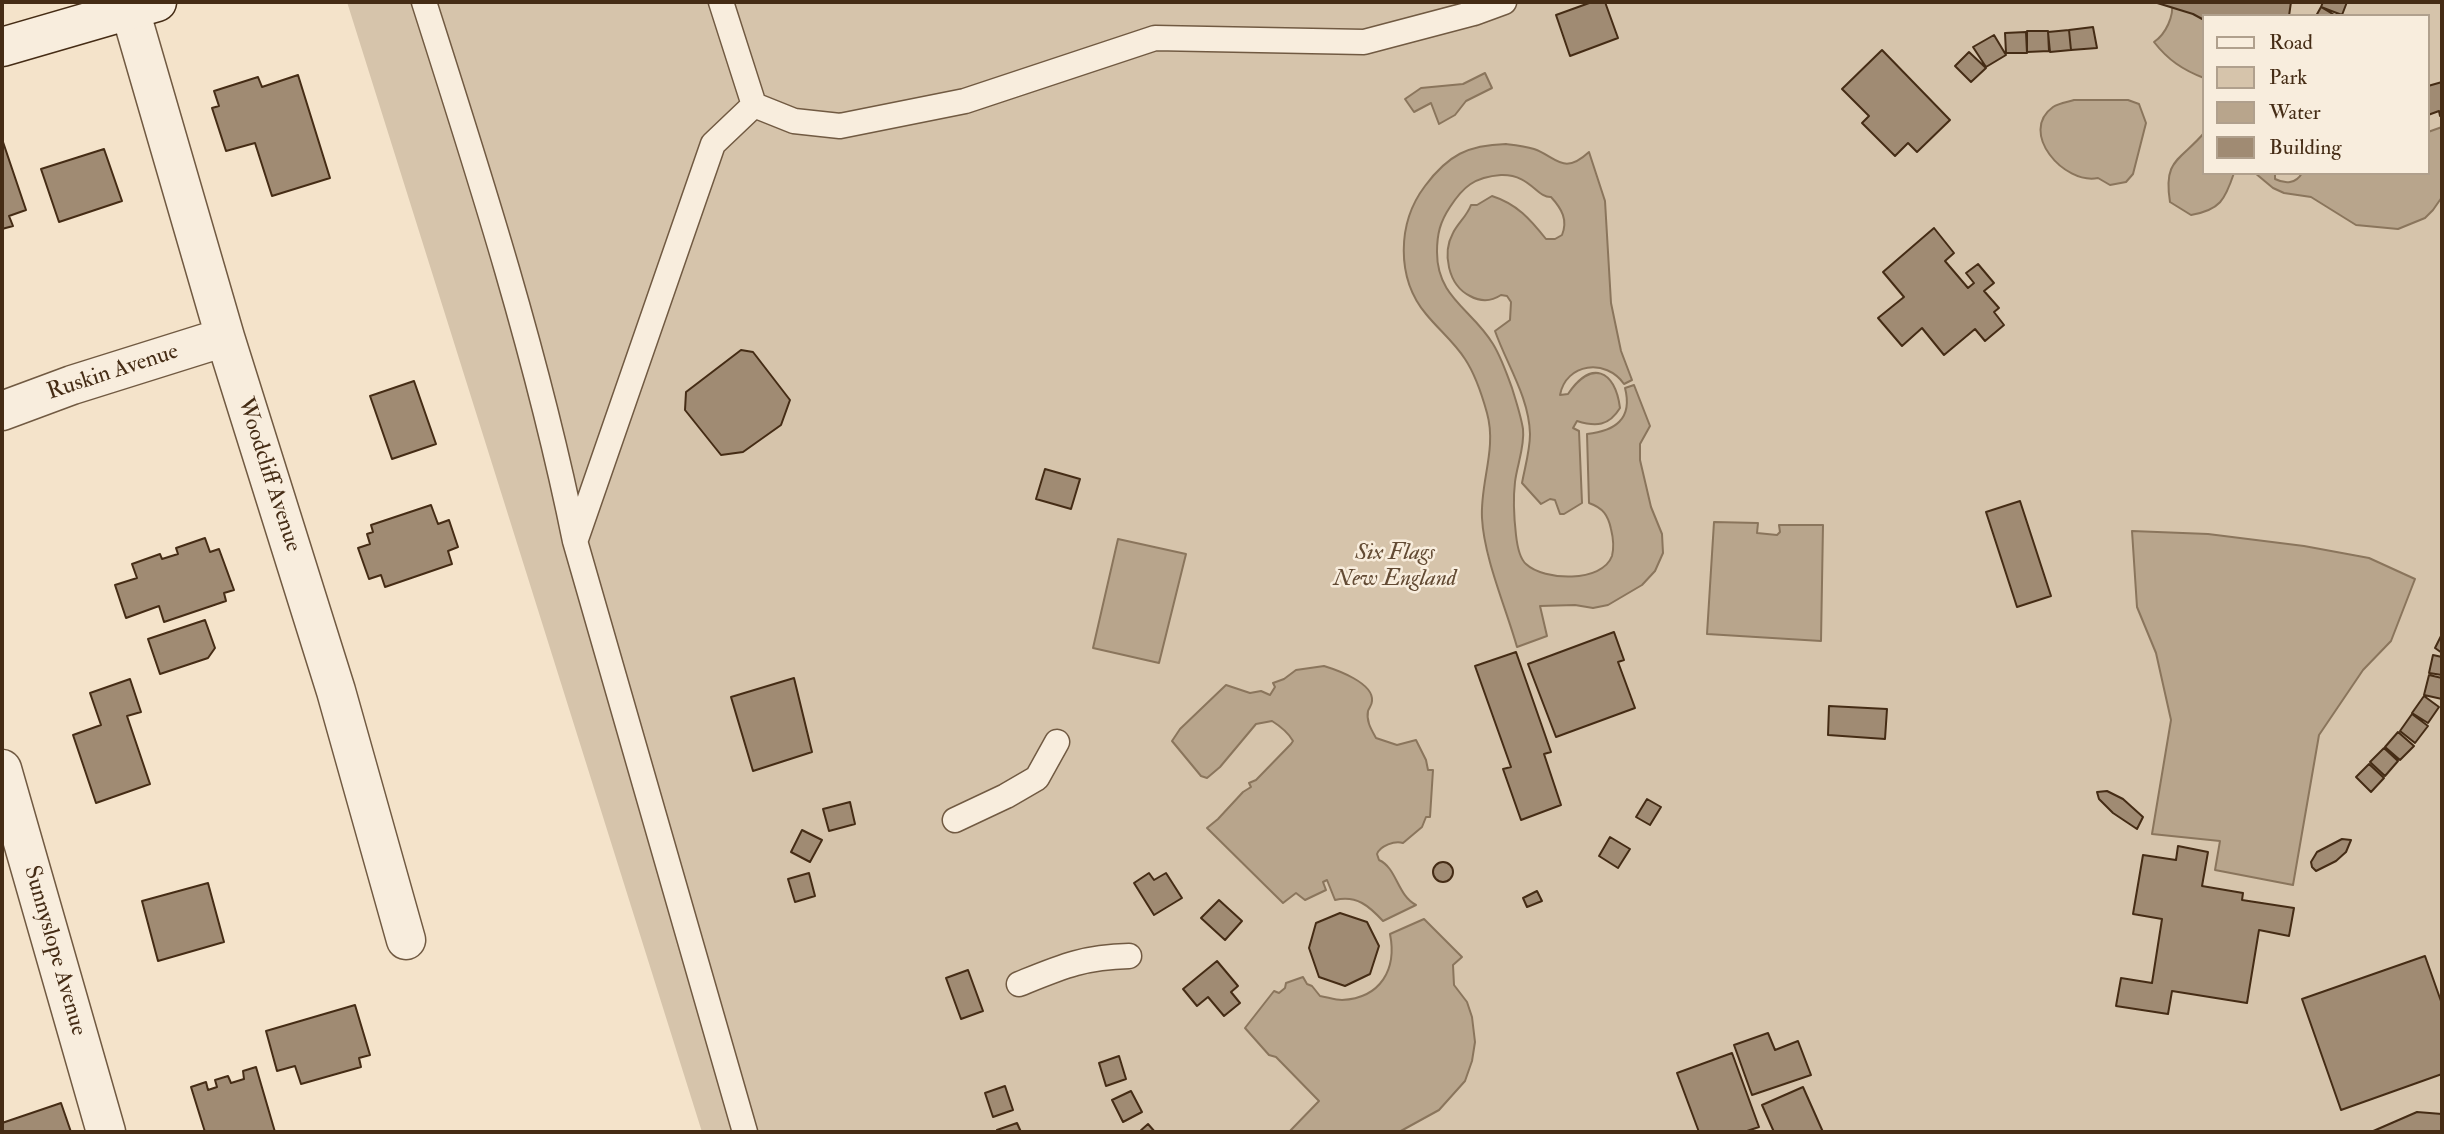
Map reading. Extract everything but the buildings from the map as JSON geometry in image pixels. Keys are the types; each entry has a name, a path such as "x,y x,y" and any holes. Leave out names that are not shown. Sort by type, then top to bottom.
{"street":[{"path":"2,47 143,6"},
{"name":"Woodcliff Avenue","path":"143,6 225,337 336,691 406,940"},
{"name":"Ruskin Avenue","path":"2,411 72,385 225,337"},
{"name":"Sunnyslope Avenue","path":"2,769 106,1132"}],"lane":[{"path":"424,2 497,232 557,454 575,541 745,1132"},
{"path":"721,2 754,104 794,121 841,126 965,101 1155,38 1364,42 1504,2"},
{"path":"575,541 713,144 754,104"},
{"path":"955,820 1037,778 1057,742"},
{"path":"1019,984 1066,964 1097,957 1129,956"}],"green space":[{"name":"Six Flags New England","path":"347,2 2442,2 2442,1132 702,1132"}],"water":[{"path":"2172,2 2192,2 2218,14 2202,14 2202,77 2176,64 2154,42 2162,34 2172,13"},
{"path":"1485,73 1492,88 1466,101 1455,115 1439,124 1431,103 1414,112 1405,99 1421,88 1463,84"},
{"path":"2074,100 2128,100 2139,104 2146,123 2133,174 2126,182 2110,185 2098,178 2085,178 2060,165 2050,154 2040,130 2043,118 2053,107"},
{"path":"2442,127 2442,197 2425,218 2398,229 2356,225 2311,197 2284,193 2257,175 2275,175 2275,179 2286,182 2293,181 2300,175 2430,175 2430,131"},
{"path":"2202,135 2202,175 2233,175 2224,197 2215,207 2191,215 2170,202 2169,177 2175,162"},
{"path":"1506,144 1534,149 1566,164 1573,163 1589,152 1605,201 1611,303 1621,351 1632,380 1624,384 1607,370 1588,368 1570,376 1564,384 1560,395 1568,394 1585,376 1601,374 1613,385 1620,408 1607,422 1590,424 1577,421 1573,428 1579,431 1582,503 1564,514 1560,514 1555,500 1550,499 1541,504 1522,483 1529,446 1529,420 1522,394 1495,331 1510,320 1511,302 1507,296 1482,300 1463,291 1452,277 1448,250 1453,233 1471,205 1477,205 1492,196 1509,203 1522,213 1546,239 1555,239 1562,235 1564,220 1561,210 1551,197 1541,194 1519,178 1492,176 1470,184 1450,207 1441,223 1437,246 1439,268 1449,292 1485,332 1496,349 1518,408 1523,435 1514,502 1520,555 1534,570 1558,576 1585,575 1606,565 1612,556 1612,535 1604,513 1589,503 1587,434 1606,430 1620,422 1626,408 1625,388 1634,385 1650,426 1640,444 1640,460 1651,507 1662,534 1663,553 1655,571 1642,585 1608,605 1593,608 1575,605 1540,606 1547,636 1517,647 1491,566 1482,518 1490,440 1487,413 1478,385 1465,359 1416,300 1409,284 1404,250 1409,217 1416,201 1434,175 1460,154 1481,147"},
{"path":"1714,522 1758,523 1757,533 1777,535 1780,532 1779,525 1823,525 1821,641 1707,634"},
{"path":"2132,531 2208,534 2304,546 2369,558 2415,579 2391,641 2363,670 2319,735 2293,885 2215,870 2220,841 2152,834 2171,720 2156,653 2137,607"},
{"path":"1118,539 1186,554 1159,663 1093,648"},
{"path":"1324,666 1354,678 1367,688 1372,701 1368,711 1369,725 1376,738 1397,745 1416,740 1428,770 1433,770 1430,817 1426,817 1422,827 1403,843 1388,844 1377,854 1379,860 1390,869 1405,895 1416,905 1383,921 1356,900 1335,900 1327,880 1323,882 1326,890 1305,900 1296,893 1283,903 1207,828 1251,787 1249,783 1256,780 1291,744 1293,741 1284,730 1272,721 1256,724 1220,767 1207,778 1201,776 1172,741 1180,729 1226,685 1250,693 1261,691 1270,695 1275,687 1273,683 1296,670"},
{"path":"1424,919 1462,957 1453,965 1454,985 1467,1002 1475,1042 1465,1081 1439,1110 1399,1132 1289,1132 1319,1101 1276,1057 1269,1055 1245,1028 1274,991 1279,993 1286,983 1303,977 1320,996 1342,1000 1367,994 1383,979 1388,970 1392,947 1390,934"}]}
